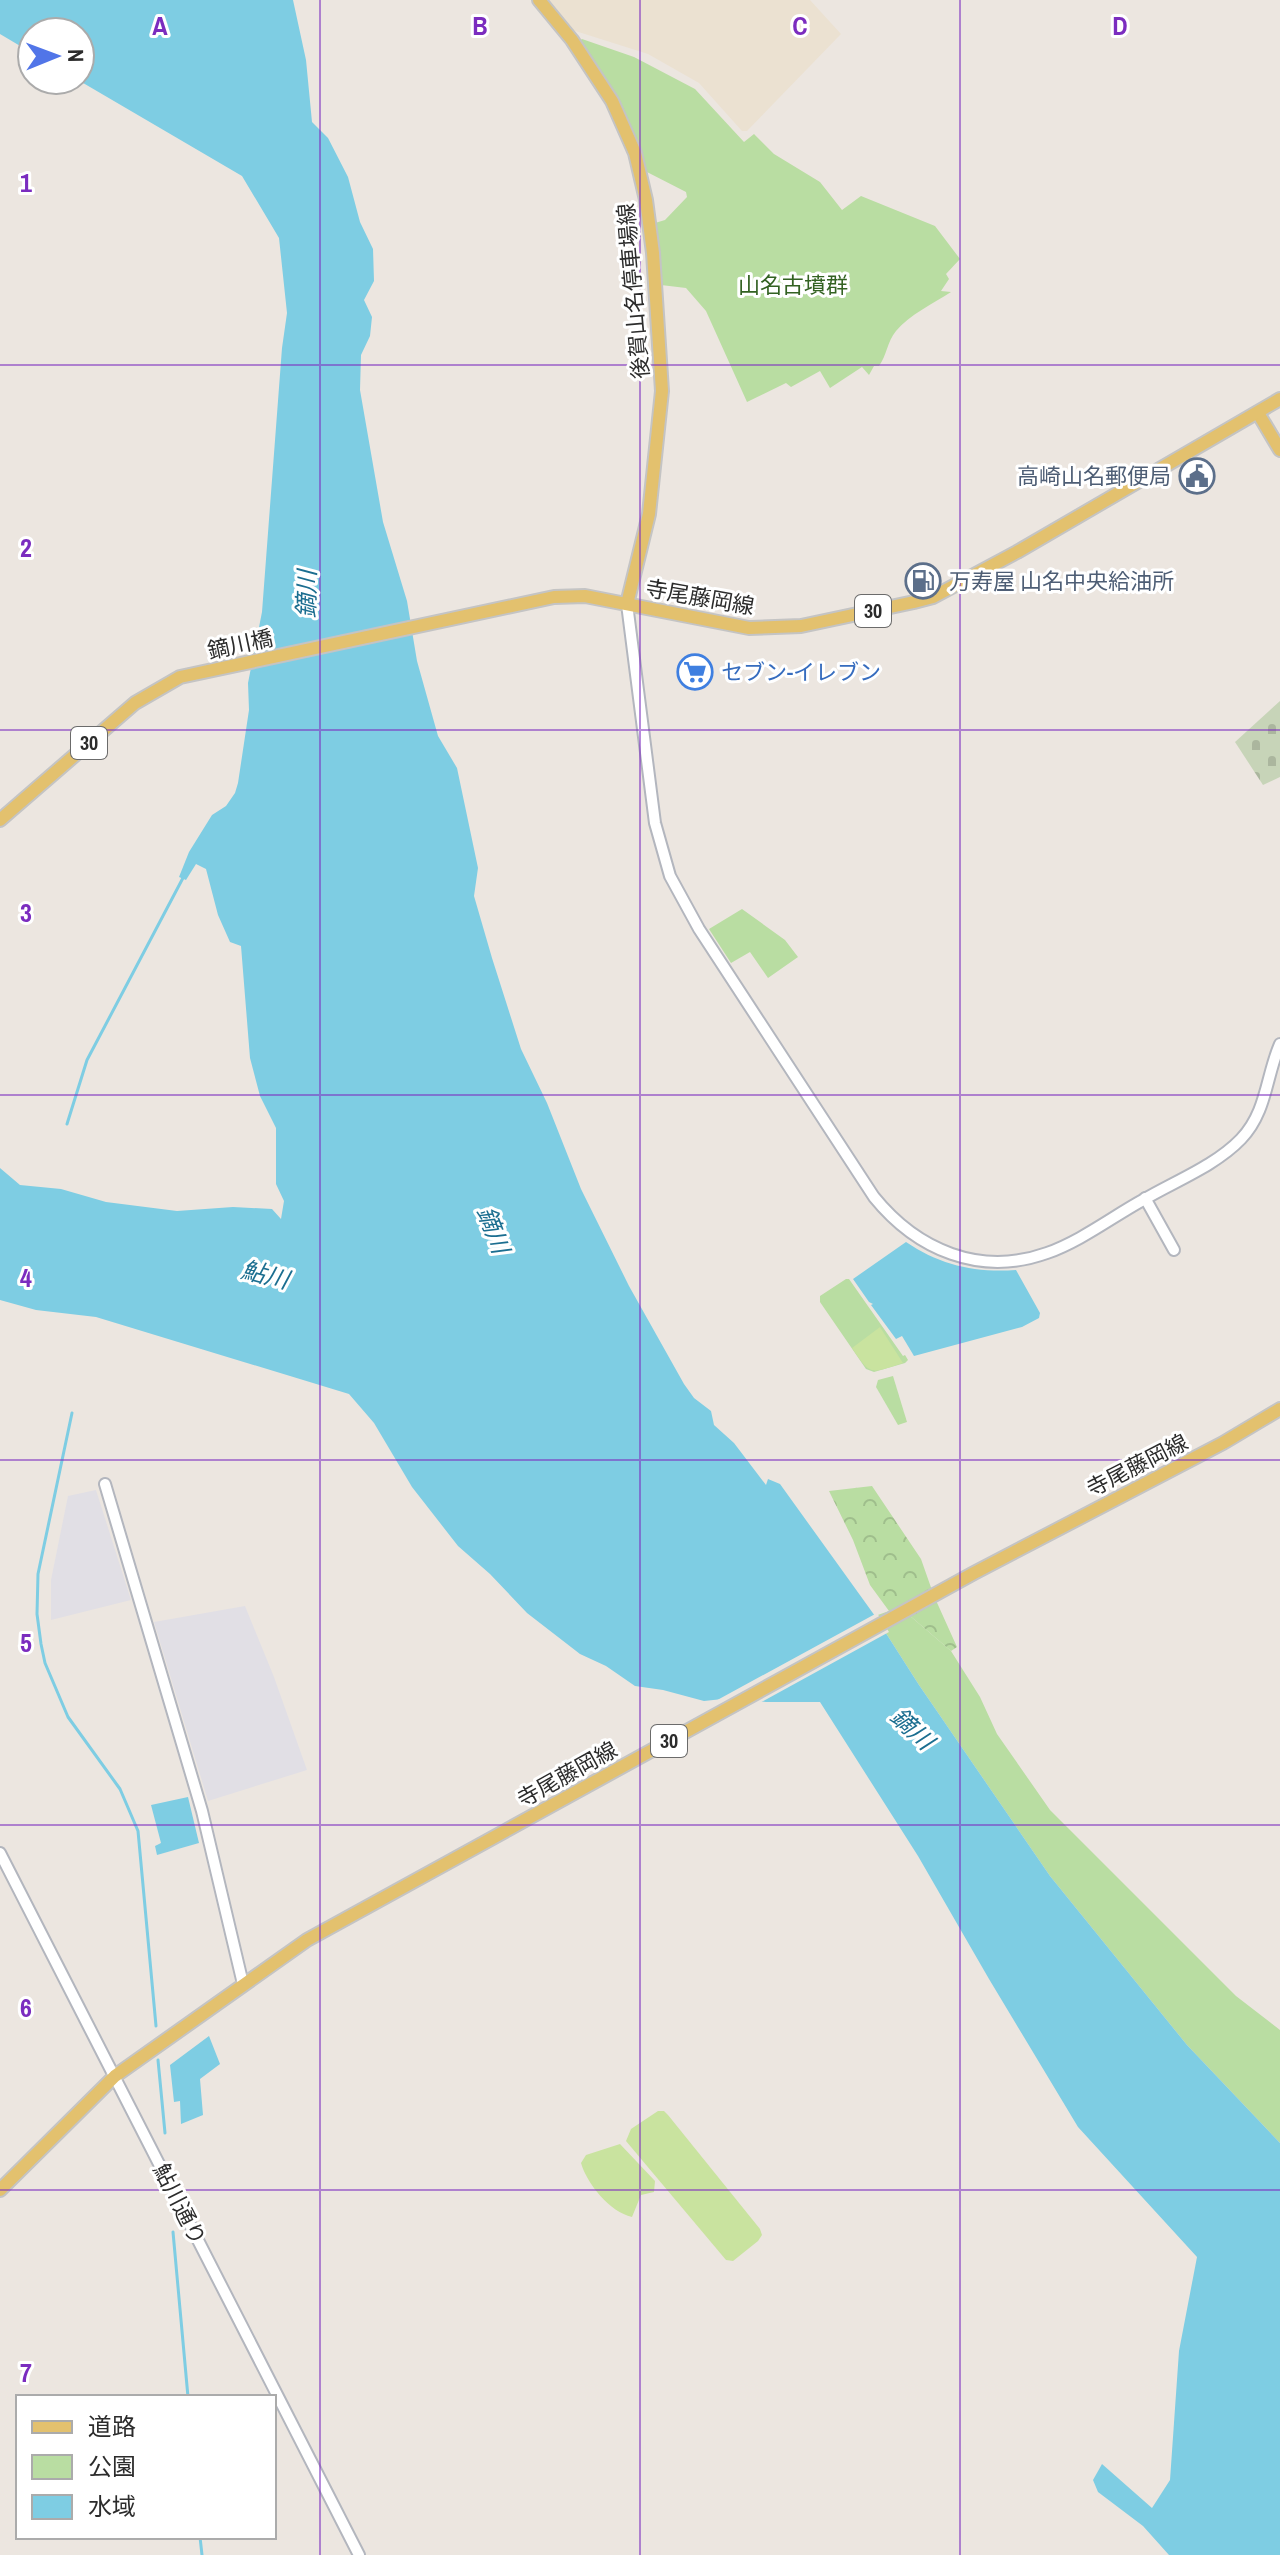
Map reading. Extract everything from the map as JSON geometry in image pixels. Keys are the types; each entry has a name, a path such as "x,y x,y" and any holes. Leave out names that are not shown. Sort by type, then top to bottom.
{"main road":[{"name":"後賀山名停車場線","path":"539,0 572,40 612,101 635,153 646,200 653,253 662,391 649,514 627,604"},
{"name":"寺尾藤岡線","path":"446,619 554,597 585,596 727,625 779,628 933,597 1017,552 1280,399"},
{"path":"1258,413 1280,450"},
{"name":"鏑川橋","path":"0,820 135,703 158,688 184,677 446,619"},
{"name":"寺尾藤岡線","path":"0,2190 115,2076 307,1940 999,1559 1191,1460 1280,1409"}],"street":[{"path":"627,604 655,823 670,876 699,929 798,1081 886,1212 909,1232 942,1251 970,1259 1021,1260 1049,1252 1218,1158 1241,1139 1261,1110 1280,1044"},
{"path":"1145,1198 1174,1250"},
{"path":"105,1484 202,1811 243,1984"},
{"name":"鮎川通り","path":"0,1853 359,2555"}],"shaded area":[{"path":"547,0 810,0 841,34 747,131 742,131 699,83 648,54 569,29"},
{"path":"96,1490 131,1600 51,1620 51,1580 68,1496"},
{"path":"245,1606 307,1770 208,1801 154,1622"}],"green space":[{"name":"山名古墳群","path":"582,39 634,57 695,89 744,142 754,134 774,154 820,182 842,210 861,196 935,226 960,259 946,274 949,279 941,291 951,292 901,325 879,366 874,366 869,375 862,367 830,388 820,371 791,387 786,383 747,402 706,311 686,288 661,285 655,223 665,220 687,197 686,192 645,171 637,143 609,85 578,42"},
{"path":"1280,701 1280,777 1263,785 1235,742"},
{"path":"742,909 785,940 798,957 768,978 750,952 731,963 709,929"},
{"path":"846,1279 905,1355 908,1360 905,1363 874,1372 866,1369 820,1302 820,1296"},
{"path":"880,1327 903,1363 873,1370 863,1364 852,1348"},
{"path":"893,1376 907,1422 898,1425 876,1387 878,1380"},
{"path":"872,1486 921,1559 957,1647 951,1651 909,1615 889,1611 870,1585 853,1540 829,1491"},
{"path":"889,1611 909,1615 951,1651 980,1697 997,1734 1050,1810 1236,1996 1280,2030 1280,2143 1187,2045 1050,1876 875,1616"},
{"path":"658,2111 668,2115 760,2229 762,2235 758,2241 733,2261 726,2260 626,2141 631,2129"},
{"path":"620,2144 655,2181 654,2192 641,2195 632,2217 600,2196 588,2180 581,2163 586,2155"}],"water":[{"path":"0,0 293,0 306,60 312,122 328,138 348,177 360,222 373,249 374,281 364,300 372,317 370,336 361,355 360,390 383,522 407,601 417,661 438,736 457,768 478,868 474,896 521,1049 547,1103 581,1189 629,1286 684,1384 694,1398 711,1411 714,1425 734,1443 766,1485 768,1479 780,1484 875,1616 1050,1876 1187,2045 1280,2143 1280,2555 1169,2555 1143,2526 1098,2492 1093,2480 1102,2464 1152,2508 1170,2480 1179,2351 1197,2257 1078,2127 918,1856 820,1702 766,1702 732,1698 704,1701 635,1686 606,1666 580,1654 527,1613 458,1546 412,1487 374,1423 349,1394 96,1317 36,1310 0,1300 0,1168 20,1185 61,1189 106,1202 177,1211 233,1207 272,1209 281,1219 284,1201 276,1184 276,1128 260,1096 250,1058 241,946 230,942 218,915 206,869 196,864 186,880 179,877 189,852 212,815 226,806 238,783 249,710 248,683 262,612 287,313 279,238 242,176 96,91 96,16 16,16 16,44 0,34"},
{"path":"906,1242 958,1266 1016,1270 1040,1313 1039,1318 1022,1327 914,1356 902,1336 896,1339 853,1279"},
{"path":"188,1797 199,1843 157,1855 155,1846 161,1843 151,1805"},
{"path":"209,2036 220,2064 200,2079 203,2115 181,2124 180,2101 174,2102 170,2065"}],"pier":[{"path":"877,1613 889,1632 756,1705 732,1702 710,1704"}],"waterway":[{"path":"67,1124 87,1060 184,876"},
{"path":"72,1413 38,1574 37,1614 41,1644 45,1663 68,1717 120,1789 138,1831 156,2026"},
{"path":"158,2060 165,2133"},
{"path":"173,2232 188,2395"},
{"path":"200,2539 202,2555"}],"place":[{"name":"高崎山名郵便局","path":"1197,476"},
{"name":"万寿屋 山名中央給油所","path":"923,581"},
{"name":"セブン-イレブン","path":"695,672"}],"water label":[{"name":"鏑川","path":"307,594"},
{"name":"鏑川","path":"493,1230"},
{"name":"鮎川","path":"265,1275"},
{"name":"鏑川","path":"912,1729"}]}
